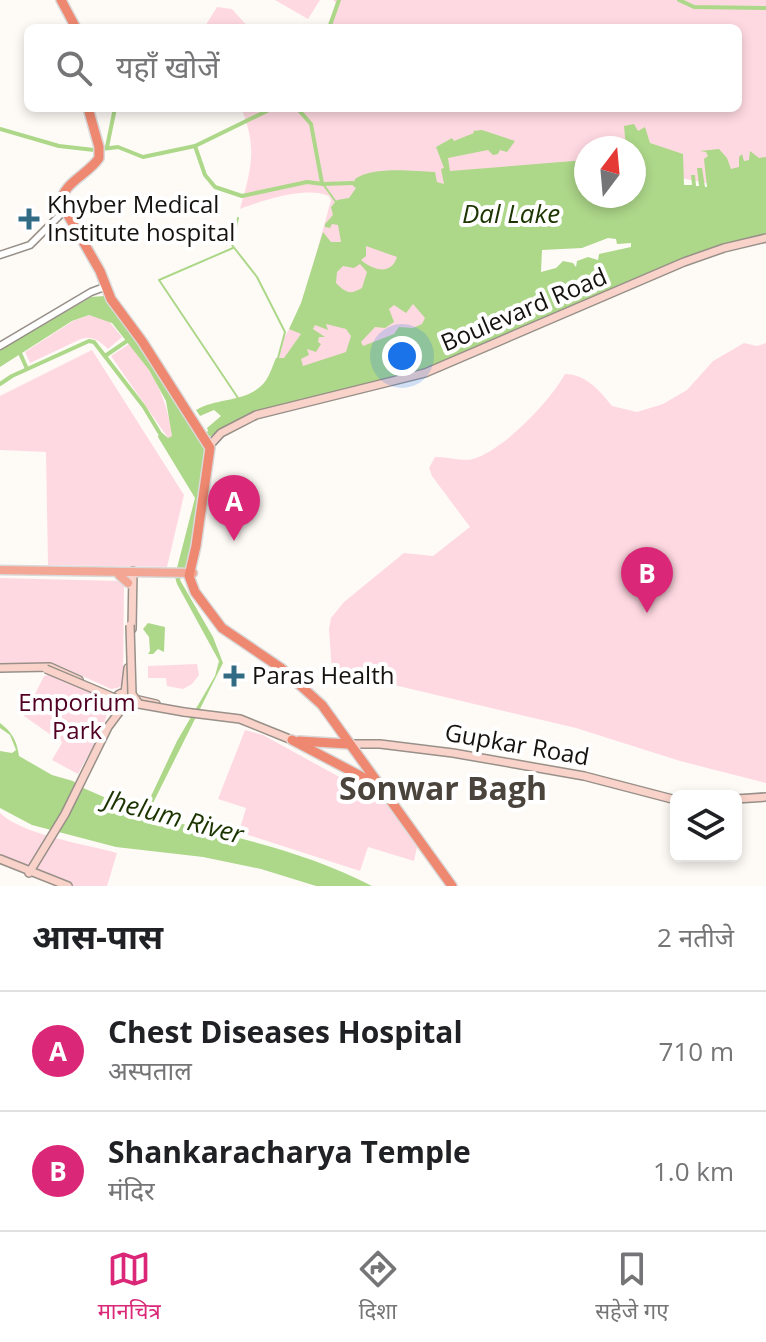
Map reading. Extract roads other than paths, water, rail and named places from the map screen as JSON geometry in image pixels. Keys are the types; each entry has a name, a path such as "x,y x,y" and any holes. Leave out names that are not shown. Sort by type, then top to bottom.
{"highway":[{"path":"64,3 74,24"},
{"path":"88,112 99,155 90,169 62,193 61,203 111,299 177,390 214,451 190,574 199,596 222,628 281,668 311,694 440,877 452,886"},
{"path":"337,744 340,732"},
{"path":"292,740 348,744"},
{"path":"292,740 375,783 452,886"},
{"path":"356,755 359,747 365,744"}],"main road":[{"name":"Boulevard Road","path":"209,439 256,415 425,373 684,262 766,238"},
{"path":"0,572 190,574"},
{"path":"128,575 132,694 139,704"},
{"path":"31,871 65,814 132,682 129,621"},
{"path":"0,668 55,669 123,700 192,713"},
{"path":"44,668 105,695 139,704 240,719 292,740"},
{"name":"Gupkar Road","path":"348,744 453,753 559,772 670,799"},
{"path":"742,799 766,797"},
{"path":"0,859 68,886"}],"street":[{"path":"0,255 30,245 64,211"},
{"path":"0,346 91,292 108,289"}],"water":[{"name":"Dal Lake","path":"634,124 638,131 645,127 650,143 683,154 684,185 692,185 691,175 695,175 696,186 699,186 697,168 702,168 707,187 704,159 708,156 700,151 719,149 731,169 739,167 742,154 744,161 749,160 750,151 759,158 766,157 766,235 723,246 429,369 254,413 205,439 209,450 189,568 183,571 180,580 213,637 223,663 148,813 294,854 372,886 316,886 261,869 203,857 116,847 32,825 0,808 0,751 12,753 16,750 10,735 0,728 0,723 13,737 19,756 52,775 73,781 136,811 145,809 177,741 215,676 219,661 177,584 173,570 177,568 195,498 158,437 159,430 168,438 172,436 166,401 149,370 112,323 89,315 72,321 0,367 0,350 91,297 104,296 124,320 202,435 221,416 214,410 200,416 196,410 261,386 276,358 284,358 301,334 289,329 301,303 323,232 331,242 341,242 338,225 332,224 330,228 325,224 333,215 331,207 337,200 349,198 356,188 353,186 355,179 382,171 435,172 437,182 444,184 441,169 444,168 436,147 452,138 454,141 482,130 515,141 507,152 500,150 493,155 488,150 448,158 450,171 574,161 574,208 646,208 646,136 625,136 624,126","holes":["608,238 616,239 617,244 631,243 631,247 599,254 598,260 588,257 577,261 576,267 563,261 556,268 541,272 542,250 582,248","366,246 397,257 386,269 371,266 361,260 366,256","360,264 367,272 362,288 348,292 336,283 337,272 343,266 354,268","413,304 425,318 422,324 413,328 399,327 394,334 363,346 361,342 375,327 385,328 394,322 389,309 394,305 406,313","326,324 346,329 351,336 346,352 303,366 301,359 309,355 307,349 316,352 321,344 319,337 325,337 313,329 315,325 328,330"]},
{"path":"148,623 165,627 164,652 158,649 148,654 149,637 143,629"}],"waterway":[{"path":"330,24 339,0"},
{"path":"679,0 694,7 766,8"},
{"path":"107,147 114,112"},
{"path":"0,129 59,146 94,150 118,147 143,157 195,146 265,112"},
{"path":"300,112 311,124 322,183"},
{"path":"195,146 205,175 215,187 242,196 307,182 353,183"},
{"path":"323,184 336,202"},
{"path":"238,218 232,245 257,277 285,332 278,358"},
{"path":"233,248 159,280 238,398"},
{"path":"105,356 130,339"},
{"path":"0,384 89,341 94,342 144,407 159,432"},
{"path":"20,353 27,369"}],"place":[{"name":"Khyber Medical Institute hospital","path":"29,219"},
{"name":"Chest Diseases Hospital","path":"234,541"},
{"name":"Shankaracharya Temple","path":"647,613"},
{"name":"Paras Health","path":"234,676"}],"district":[{"name":"Sonwar Bagh","path":"443,789"}],"park label":[{"name":"Emporium Park","path":"77,717"}],"water label":[{"name":"Jhelum River","path":"174,817"}]}
